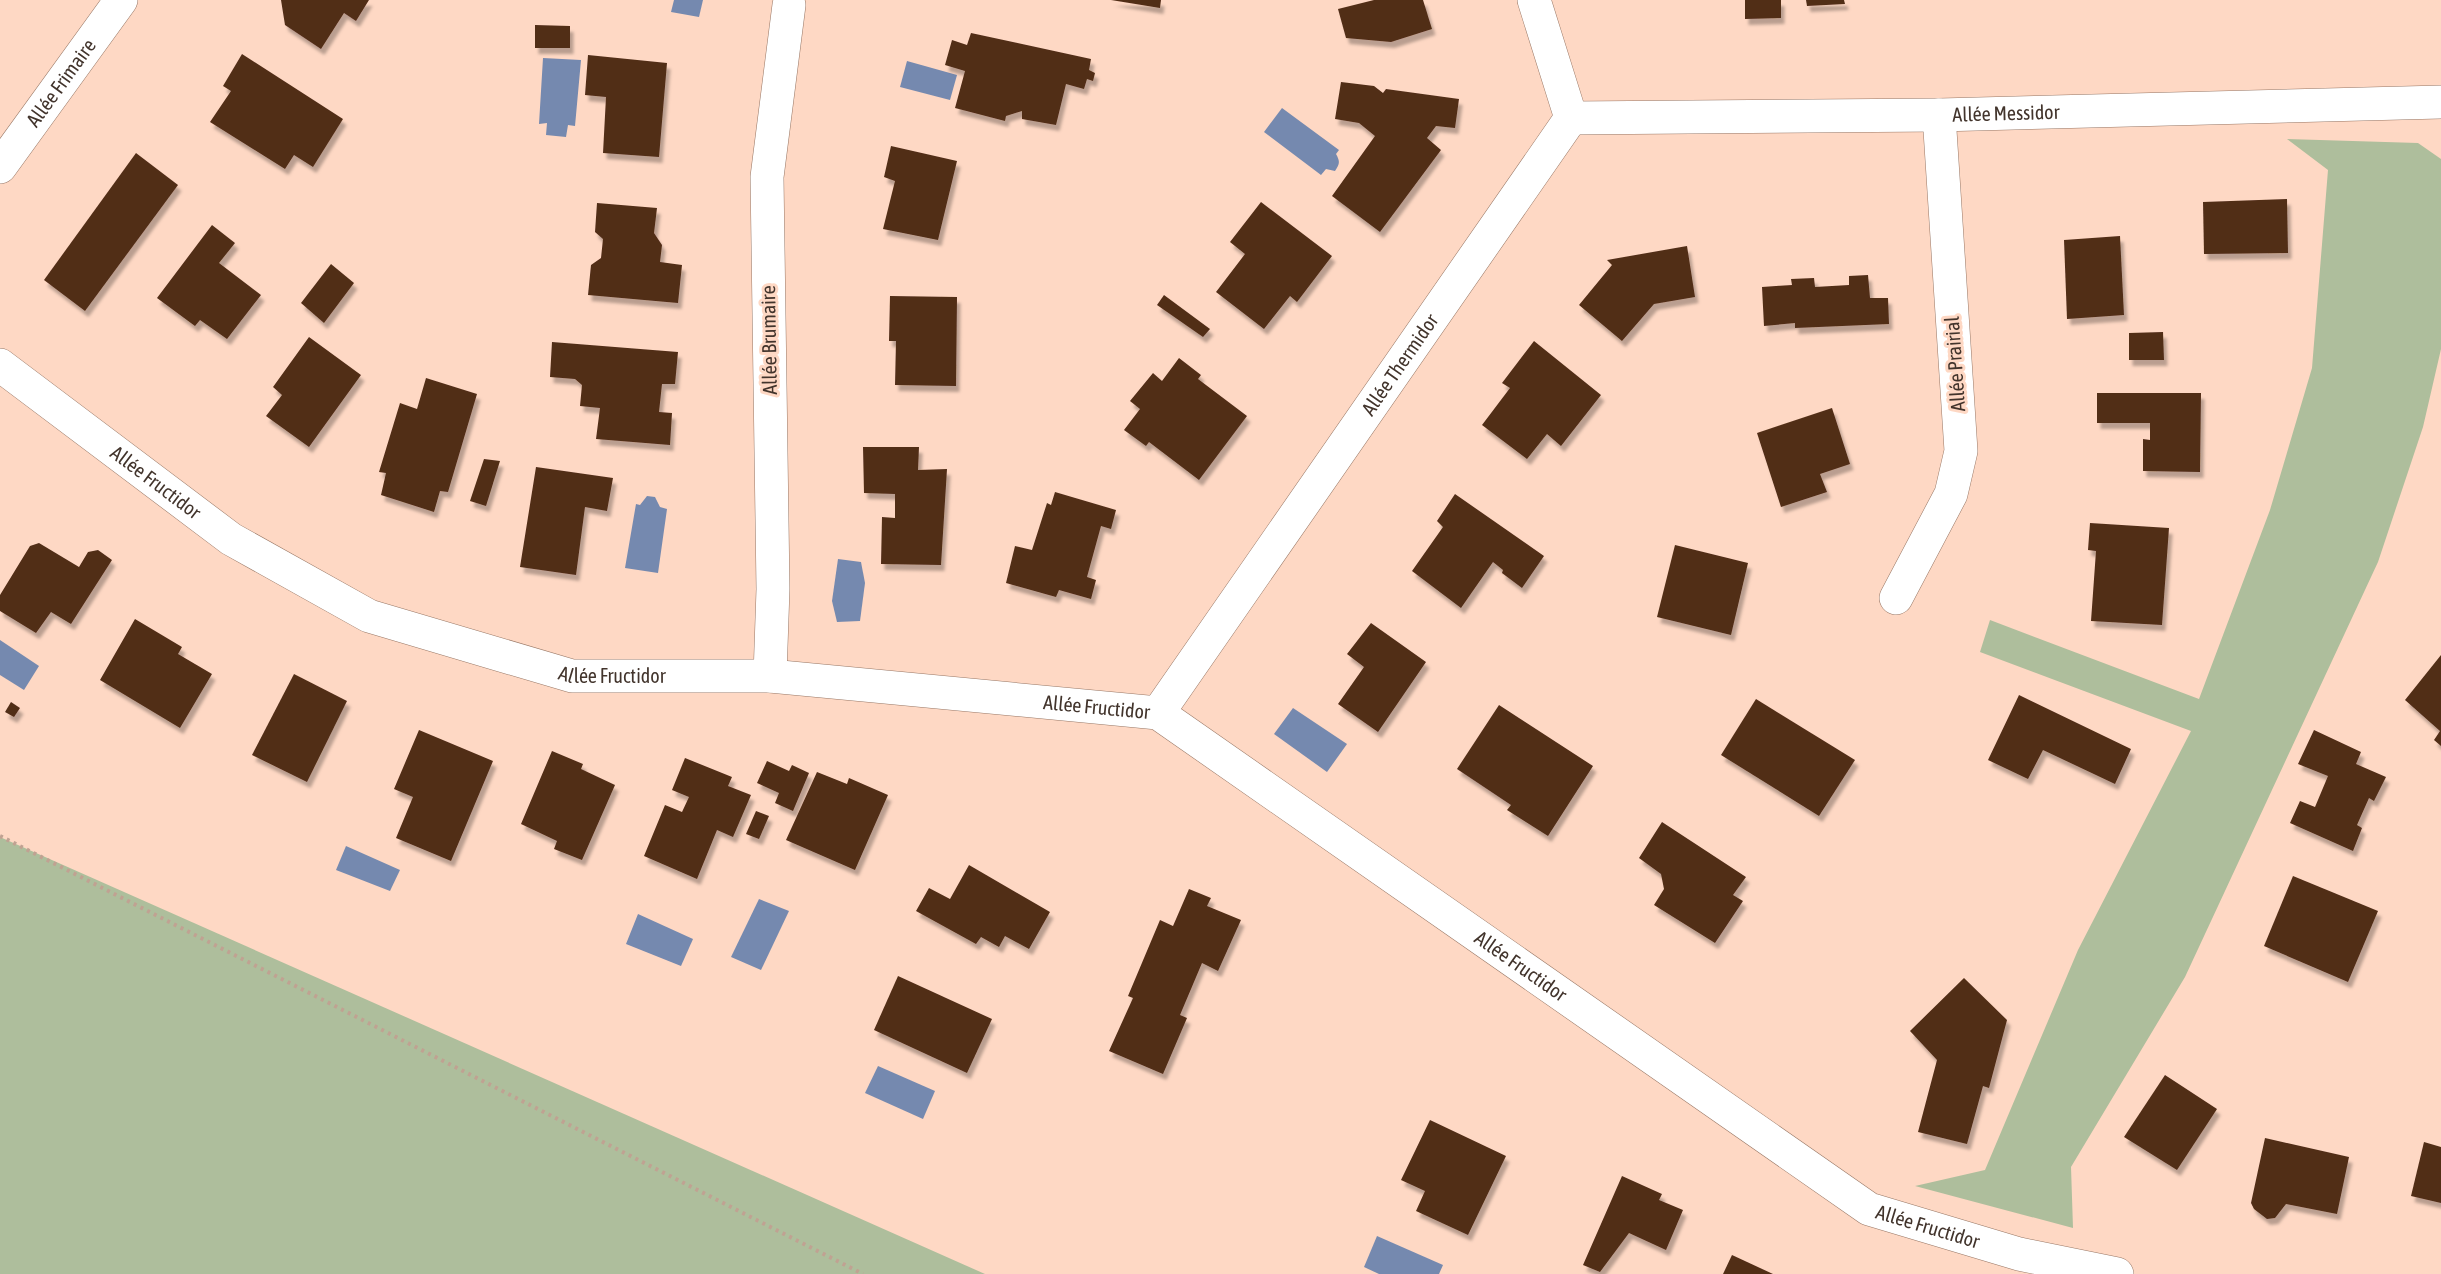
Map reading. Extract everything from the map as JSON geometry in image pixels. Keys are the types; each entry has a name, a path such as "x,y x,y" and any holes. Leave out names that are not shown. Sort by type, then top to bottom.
{"street":[{"name":"Allée Frimaire","path":"0,167 121,0"},
{"path":"1534,0 1570,118"},
{"name":"Allée Brumaire","path":"770,676 773,589 767,177 789,5"},
{"name":"Allée Messidor","path":"1570,118 1939,115 2441,102"},
{"name":"Allée Prairial","path":"1896,598 1951,494 1961,451 1939,115"},
{"name":"Allée Thermidor","path":"1158,713 1570,118"},
{"name":"Allée Fructidor","path":"0,365 231,539 369,616 572,676 770,676 1158,713 1869,1209 2019,1254 2117,1274"}],"path":[{"path":"0,836 864,1274"}],"green space":[{"path":"2287,139 2418,143 2441,159 2441,349 2423,427 2378,562 2185,977 2071,1167 2073,1228 1915,1186 1985,1170 2078,950 2191,731 1980,652 1990,620 2199,699 2270,510 2312,368 2328,170"},
{"path":"0,837 985,1274 0,1274"}],"water":[{"path":"674,0 703,0 699,17 671,12"},
{"path":"543,58 581,60 575,126 568,125 566,137 546,135 547,123 539,124"},
{"path":"907,61 957,75 950,100 900,87"},
{"path":"1282,108 1339,150 1336,154 1339,164 1335,171 1326,169 1321,175 1264,132"},
{"path":"647,496 655,497 660,507 667,509 658,573 625,568 636,504 640,505"},
{"path":"838,559 861,562 865,583 860,621 837,622 832,601"},
{"path":"0,640 39,666 24,690 0,675"},
{"path":"1293,708 1347,744 1327,772 1274,734"},
{"path":"346,846 400,870 390,891 336,870"},
{"path":"759,899 789,911 761,970 731,957"},
{"path":"638,914 693,939 681,966 626,944"},
{"path":"878,1066 935,1091 923,1119 865,1093"},
{"path":"1377,1236 1443,1265 1439,1274 1379,1274 1364,1267"}],"building":[{"path":"281,0 369,0 356,21 344,13 321,49 285,25"},
{"path":"1111,0 1161,0 1160,8"},
{"path":"1374,0 1423,0 1432,29 1391,42 1346,38 1338,9"},
{"path":"1745,0 1781,0 1781,18 1745,19"},
{"path":"1806,0 1844,0 1845,4 1807,6"},
{"path":"535,25 570,26 570,48 535,48"},
{"path":"971,33 1091,59 1089,70 1095,73 1093,81 1087,79 1084,89 1066,84 1056,125 1022,119 1022,111 1006,116 1005,121 955,108 965,71 945,65 952,40 967,45"},
{"path":"242,54 343,119 313,167 294,155 285,169 210,122 231,91 223,86"},
{"path":"588,55 667,63 659,157 603,153 606,97 585,95"},
{"path":"1341,82 1374,86 1383,93 1386,89 1459,99 1455,128 1436,126 1427,138 1441,150 1380,232 1332,196 1375,136 1359,123 1335,119"},
{"path":"891,146 957,161 938,240 883,229 895,181 884,177"},
{"path":"136,153 178,185 85,311 44,280"},
{"path":"2287,199 2288,253 2204,254 2203,202"},
{"path":"1261,202 1332,256 1297,302 1290,296 1264,329 1216,292 1245,254 1230,242"},
{"path":"597,203 657,208 654,233 662,245 660,262 682,265 678,303 588,295 591,265 601,258 603,239 595,232"},
{"path":"212,225 235,243 219,263 261,295 227,339 200,320 195,326 157,298"},
{"path":"2120,236 2124,315 2067,319 2064,240"},
{"path":"1687,246 1695,297 1654,304 1622,341 1579,305 1612,265 1607,260"},
{"path":"331,264 354,283 324,323 301,303"},
{"path":"1868,275 1870,298 1888,298 1889,324 1795,328 1795,323 1764,326 1762,287 1792,285 1791,279 1814,278 1815,287 1849,285 1849,276"},
{"path":"1164,295 1210,329 1203,337 1157,305"},
{"path":"890,296 957,297 956,386 895,385 896,341 889,341"},
{"path":"2163,332 2164,360 2129,360 2129,333"},
{"path":"309,337 361,375 309,447 266,416 282,395 273,387"},
{"path":"1534,341 1601,395 1561,446 1547,434 1527,459 1482,425 1510,388 1502,383"},
{"path":"552,342 678,352 675,384 662,384 659,412 672,413 670,445 596,439 600,408 580,406 582,385 575,379 550,377"},
{"path":"1179,358 1201,375 1198,379 1247,416 1199,480 1149,442 1146,446 1124,430 1140,409 1130,401 1153,373 1162,381"},
{"path":"426,378 477,394 448,492 440,491 434,512 381,495 386,473 379,472 400,403 417,409"},
{"path":"2097,393 2201,393 2200,472 2143,471 2143,439 2150,440 2150,423 2097,423"},
{"path":"1832,408 1850,464 1820,474 1827,492 1781,507 1757,433"},
{"path":"863,447 919,447 918,470 947,469 941,565 881,564 882,517 895,518 895,494 864,493"},
{"path":"484,459 500,461 486,506 470,501"},
{"path":"536,467 613,478 607,511 585,507 576,575 520,567"},
{"path":"1055,492 1116,510 1111,529 1101,526 1087,577 1096,580 1091,599 1059,590 1056,597 1006,583 1015,546 1032,550 1047,503 1051,505"},
{"path":"1455,494 1544,556 1522,588 1502,573 1503,570 1493,562 1461,608 1412,571 1443,527 1437,521"},
{"path":"2090,523 2169,528 2162,625 2091,621 2096,551 2088,550"},
{"path":"39,543 79,567 88,552 98,550 112,560 71,624 51,612 36,633 0,611 0,595 30,546"},
{"path":"1675,545 1748,563 1731,635 1657,617"},
{"path":"135,619 182,647 178,654 212,674 180,728 100,680"},
{"path":"1371,623 1426,662 1378,732 1338,704 1364,667 1347,654"},
{"path":"2441,655 2441,746 2434,740 2440,731 2405,700"},
{"path":"294,674 347,701 307,782 252,755"},
{"path":"2019,695 2131,749 2115,784 2043,750 2028,779 1988,760"},
{"path":"1756,699 1855,760 1819,816 1721,755"},
{"path":"11,702 20,708 14,717 5,712"},
{"path":"1499,705 1593,766 1548,836 1507,810 1511,805 1457,769"},
{"path":"419,730 493,761 451,861 396,838 413,797 394,789"},
{"path":"2314,730 2361,752 2356,764 2386,777 2374,801 2369,798 2357,825 2362,828 2353,851 2290,823 2300,801 2315,807 2328,776 2298,764"},
{"path":"552,751 583,764 581,769 615,785 582,860 554,849 557,841 521,824"},
{"path":"685,758 732,777 728,786 751,795 733,837 717,830 697,879 644,856 665,805 682,812 689,797 672,790"},
{"path":"767,761 789,771 792,765 809,773 793,811 775,803 779,793 757,783"},
{"path":"817,772 847,784 849,778 888,795 855,870 786,840"},
{"path":"756,811 769,816 759,839 746,834"},
{"path":"1662,822 1746,877 1733,895 1743,901 1715,943 1654,905 1664,889 1661,874 1639,858"},
{"path":"969,865 1050,912 1029,949 1005,936 999,947 981,937 976,944 916,911 929,888 950,899"},
{"path":"2293,876 2378,911 2348,982 2264,946"},
{"path":"1189,889 1211,898 1207,906 1241,920 1218,971 1202,963 1180,1015 1187,1018 1163,1074 1109,1051 1133,998 1128,996 1160,920 1173,926"},
{"path":"898,976 992,1019 967,1073 874,1030"},
{"path":"1964,978 2007,1020 1989,1088 1983,1086 1967,1144 1918,1132 1937,1060 1910,1031"},
{"path":"2165,1075 2217,1109 2177,1170 2124,1137"},
{"path":"1430,1120 1506,1156 1468,1235 1416,1211 1425,1191 1401,1180"},
{"path":"2265,1138 2349,1157 2337,1214 2286,1204 2275,1218 2267,1219 2254,1209 2251,1203"},
{"path":"2424,1142 2441,1147 2441,1203 2411,1196"},
{"path":"1622,1176 1662,1194 1659,1200 1683,1210 1666,1250 1629,1233 1600,1272 1583,1265"},
{"path":"1732,1255 1773,1274 1723,1274"}]}
